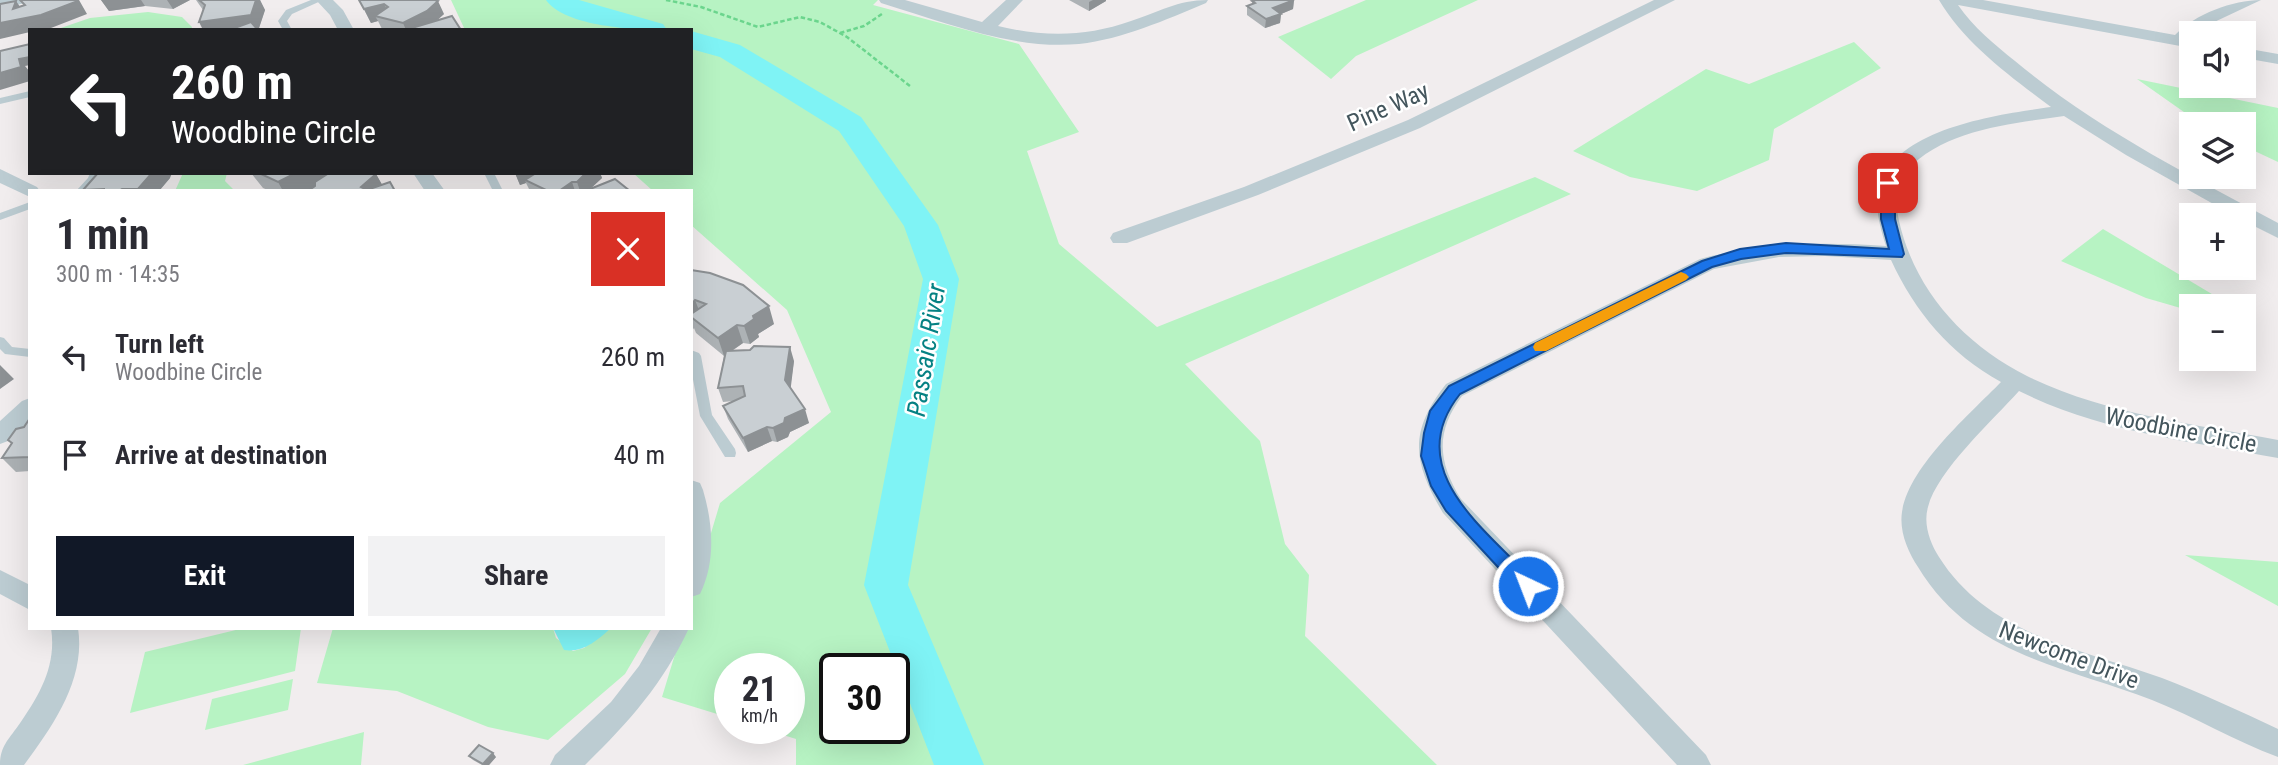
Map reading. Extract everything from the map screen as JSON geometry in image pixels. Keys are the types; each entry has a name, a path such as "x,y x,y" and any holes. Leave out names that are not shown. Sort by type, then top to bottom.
{"street":[{"path":"0,4 19,0"},
{"path":"987,27 1015,0"},
{"path":"893,1 1017,36 1077,39 1128,28 1200,0"},
{"name":"Pine Way","path":"1120,238 1251,191 1414,124 1667,0"},
{"path":"1947,0 1956,18 2029,83 2065,110 2099,133 2278,231"},
{"path":"1956,0 2179,41"},
{"path":"2208,21 2253,0"},
{"path":"327,1 345,28"},
{"path":"2256,55 2278,59"},
{"name":"Woodbine Circle","path":"2065,110 1956,131 1932,141 1898,167 1888,183 1888,219 1897,254 1921,300 1940,323 1988,364 2016,380 2114,419 2278,449"},
{"path":"0,175 28,190"},
{"path":"1696,765 1452,506 1440,486 1429,456 1438,411 1454,390 1466,383 1707,264 1740,254 1786,248 1897,254"},
{"name":"Newcome Drive","path":"2016,380 1938,467 1915,506 1913,526 1919,544 1943,585 1965,608 1991,626 2023,641 2162,691 2278,744"},
{"path":"0,435 28,409"},
{"path":"693,496 699,537 693,574"},
{"path":"0,582 28,598"},
{"path":"6,765 53,695 68,653 64,630"},
{"path":"565,765 621,711 649,675 675,630"}],"lane":[{"path":"287,28 282,21 286,15 327,1"},
{"path":"0,101 28,94"},
{"path":"83,189 94,175"},
{"path":"0,218 28,206"},
{"path":"0,341 9,351 28,353"},
{"path":"693,355 701,380 706,416 730,453"}],"path":[{"path":"666,0 701,7 758,27 800,17 820,22 841,33 910,86"},
{"path":"841,33 864,26 893,1"}],"green space":[{"path":"451,0 878,0 873,5 1019,44 1079,132 1027,151 1059,244 1157,327 1535,177 1571,194 1185,364 1260,441 1285,544 1309,575 1305,636 1437,765 796,765 796,744 805,744 805,653 714,653 714,713 662,697 682,630 693,630 693,593 720,503 831,412 787,310 693,227 693,189 651,189 635,175 693,175 693,28 464,28"},
{"path":"1366,0 1478,0 1356,56 1331,79 1278,37"},
{"path":"148,12 182,17 192,27 61,28 90,18"},
{"path":"1854,42 1881,68 1774,129 1769,160 1697,191 1630,177 1573,151 1706,69 1749,84"},
{"path":"2137,79 2179,88 2179,98 2229,98 2278,108 2278,162 2256,152 2256,112 2184,112"},
{"path":"182,175 226,175 225,181 233,189 176,189"},
{"path":"2103,229 2179,274 2179,280 2188,280 2212,294 2179,294 2179,308 2146,298 2061,261"},
{"path":"2185,555 2278,562 2278,606"},
{"path":"236,630 301,630 295,671 130,713 145,652"},
{"path":"332,630 554,630 556,638 573,651 584,648 608,630 651,630 625,674 548,740 488,727 397,691 317,683"},
{"path":"293,679 288,710 205,730 212,699"},
{"path":"364,732 361,765 243,765"}],"water":[{"path":"554,630 609,630 590,645 578,650 564,650"}],"building":[{"path":"20,0 78,1 41,15 0,23 0,4 16,1 13,9 25,5"},
{"path":"199,0 256,0 251,15 199,22 205,5"},
{"path":"359,0 438,1 427,11 403,23 375,16 388,7 384,4 364,9"},
{"path":"1256,0 1294,0 1273,8 1281,14 1266,19 1247,6"},
{"path":"452,16 460,28 412,28"},
{"path":"251,22 256,28 234,28"},
{"path":"28,44 28,57 19,59 21,67 0,73 0,51"},
{"path":"96,175 150,175 138,189 84,189"},
{"path":"263,175 292,175 278,182"},
{"path":"326,175 375,175 361,187 365,189 311,189 315,182"},
{"path":"533,175 584,175 577,182 572,182 562,189 544,189 525,180"},
{"path":"615,179 628,189 590,189"},
{"path":"390,182 394,189 370,189"},
{"path":"693,270 710,273 743,285 769,306 753,316 754,319 744,326 737,325 718,338 693,319 693,313 706,304 695,300 693,302"},
{"path":"754,346 790,347 785,380 805,409 785,418 784,423 743,438 723,406 745,396 743,386 718,388 726,351 750,350"},
{"path":"28,421 28,457 2,458 12,443 8,440 16,429 24,427"},
{"path":"479,745 493,753 483,764 469,756"}],"waterway":[{"name":"Passaic River","path":"560,0 573,8 646,28"},
{"name":"Passaic River","path":"693,41 730,51 850,124 921,225 941,279 886,585 959,765"}],"slow traffic":[{"path":"1541,347 1681,277"}],"route":[{"path":"1528,586 1452,506 1440,486 1429,456 1438,411 1454,390 1707,264 1740,254 1786,248 1847,249 1897,254 1886,204 1888,183"}]}
